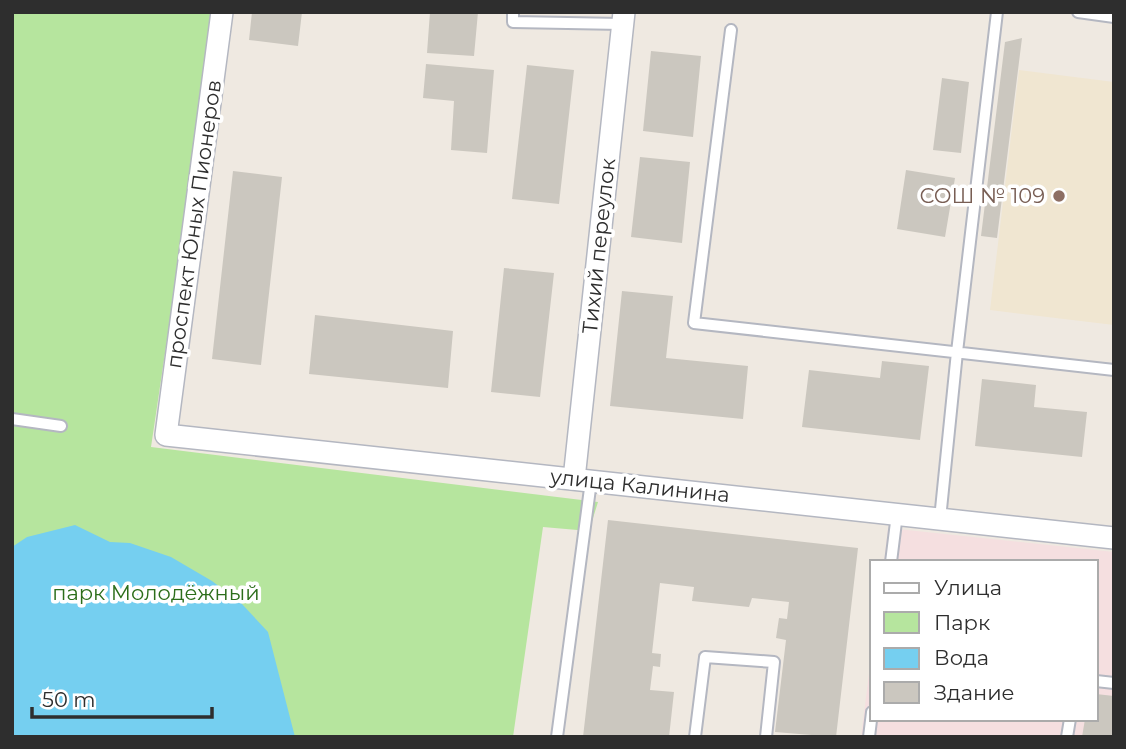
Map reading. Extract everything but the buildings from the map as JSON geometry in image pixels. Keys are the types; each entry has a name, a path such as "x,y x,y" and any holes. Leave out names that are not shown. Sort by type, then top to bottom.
{"street":[{"name":"проспект Юных Пионеров","path":"166,435 222,12"},
{"name":"Тихий переулок","path":"582,480 623,18"},
{"name":"улица Калинина","path":"166,435 1114,538"}],"lane":[{"path":"513,12 513,22 623,18"},
{"path":"940,519 997,12"},
{"path":"1078,12 1114,17"},
{"path":"731,30 694,323 1114,370"},
{"path":"12,419 61,426"},
{"path":"557,737 582,480"},
{"path":"891,560 897,514"},
{"path":"695,737 705,657 774,662 766,737"}],"shaded area":[{"name":"СОШ № 109","path":"1019,70 1114,82 1114,325 990,310"},
{"path":"888,528 1114,552 1114,737 861,737 870,666 870,721 1098,721 1098,560 884,560"}],"green space":[{"name":"парк Молодёжный","path":"12,12 216,12 151,447 598,502 589,531 543,527 513,737 12,737"}],"water":[{"path":"75,525 110,542 130,543 171,557 212,581 241,603 268,632 295,737 12,737 12,547 27,537"}],"place":[{"name":"СОШ № 109","path":"1059,196"}]}
